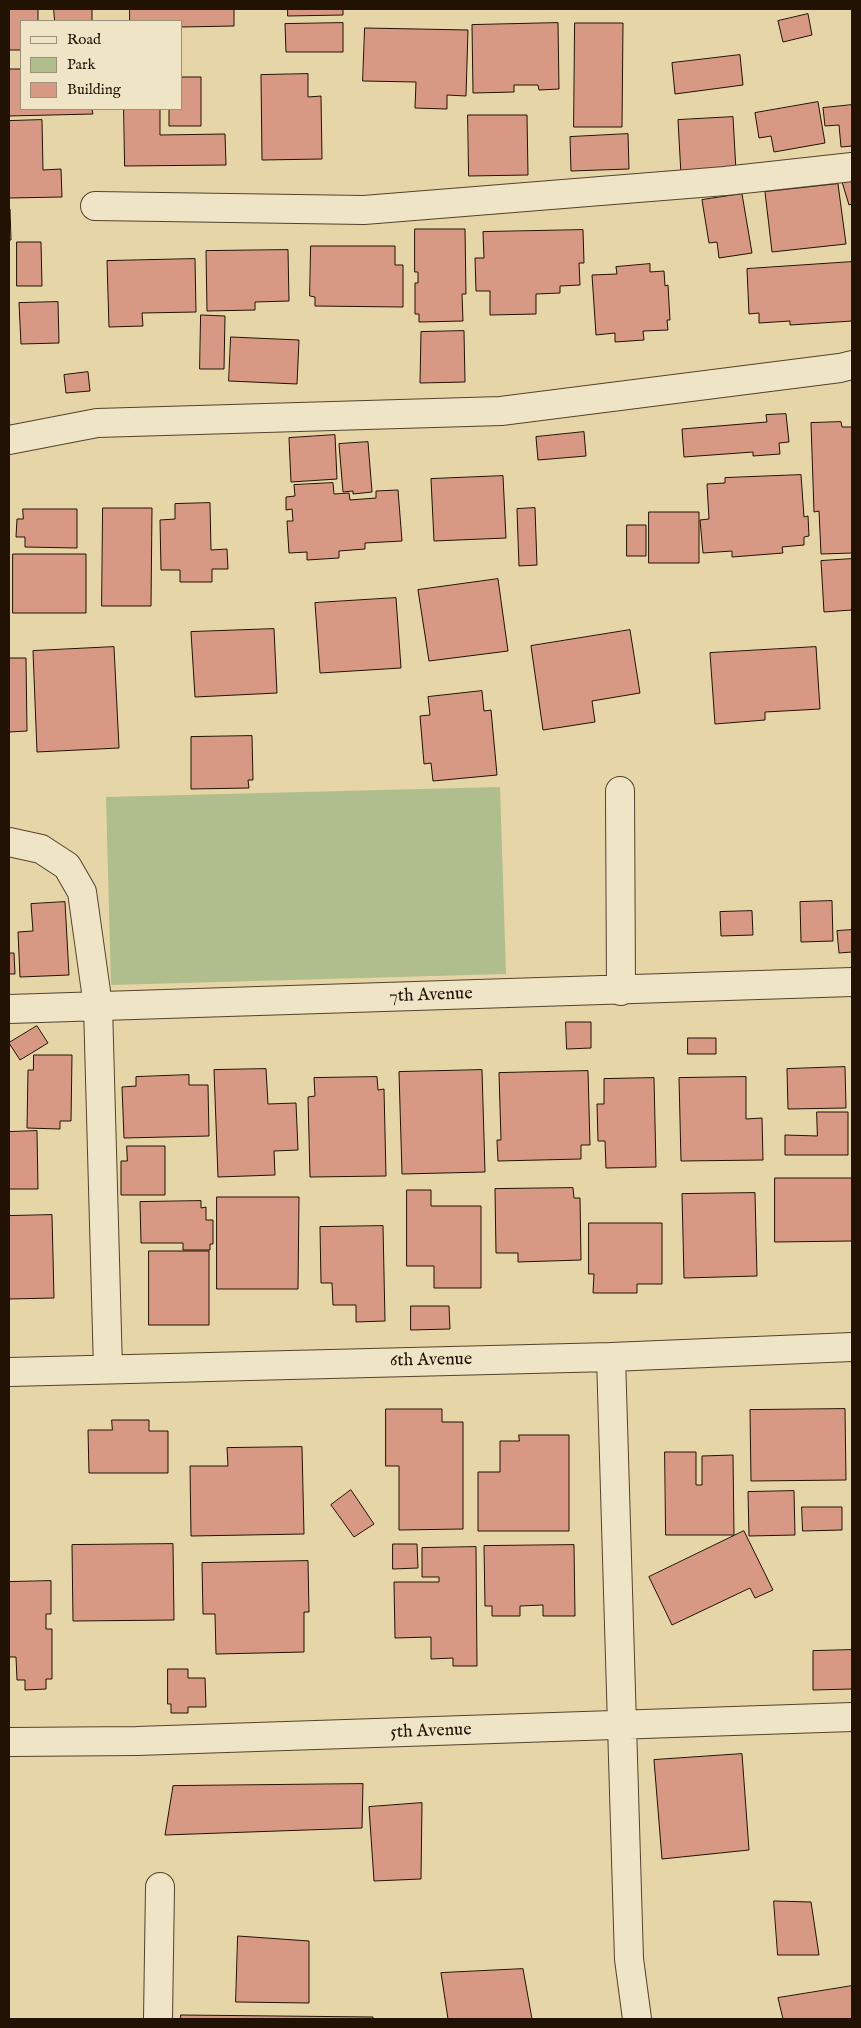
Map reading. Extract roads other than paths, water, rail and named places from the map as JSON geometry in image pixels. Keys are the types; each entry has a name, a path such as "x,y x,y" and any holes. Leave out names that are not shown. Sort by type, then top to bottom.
{"street":[{"path":"95,206 364,210 725,180 852,167"},
{"path":"9,440 97,423 502,410 852,365"},
{"path":"620,791 621,991"},
{"path":"9,842 40,849 66,866 82,892 98,1006 108,1369"},
{"name":"7th Avenue","path":"9,1009 621,991 852,982"},
{"name":"6th Avenue","path":"9,1372 611,1357 852,1347"},
{"path":"611,1357 629,1959 637,2019"},
{"name":"5th Avenue","path":"9,1742 137,1741 852,1717"},
{"path":"158,2019 160,1887"}]}
